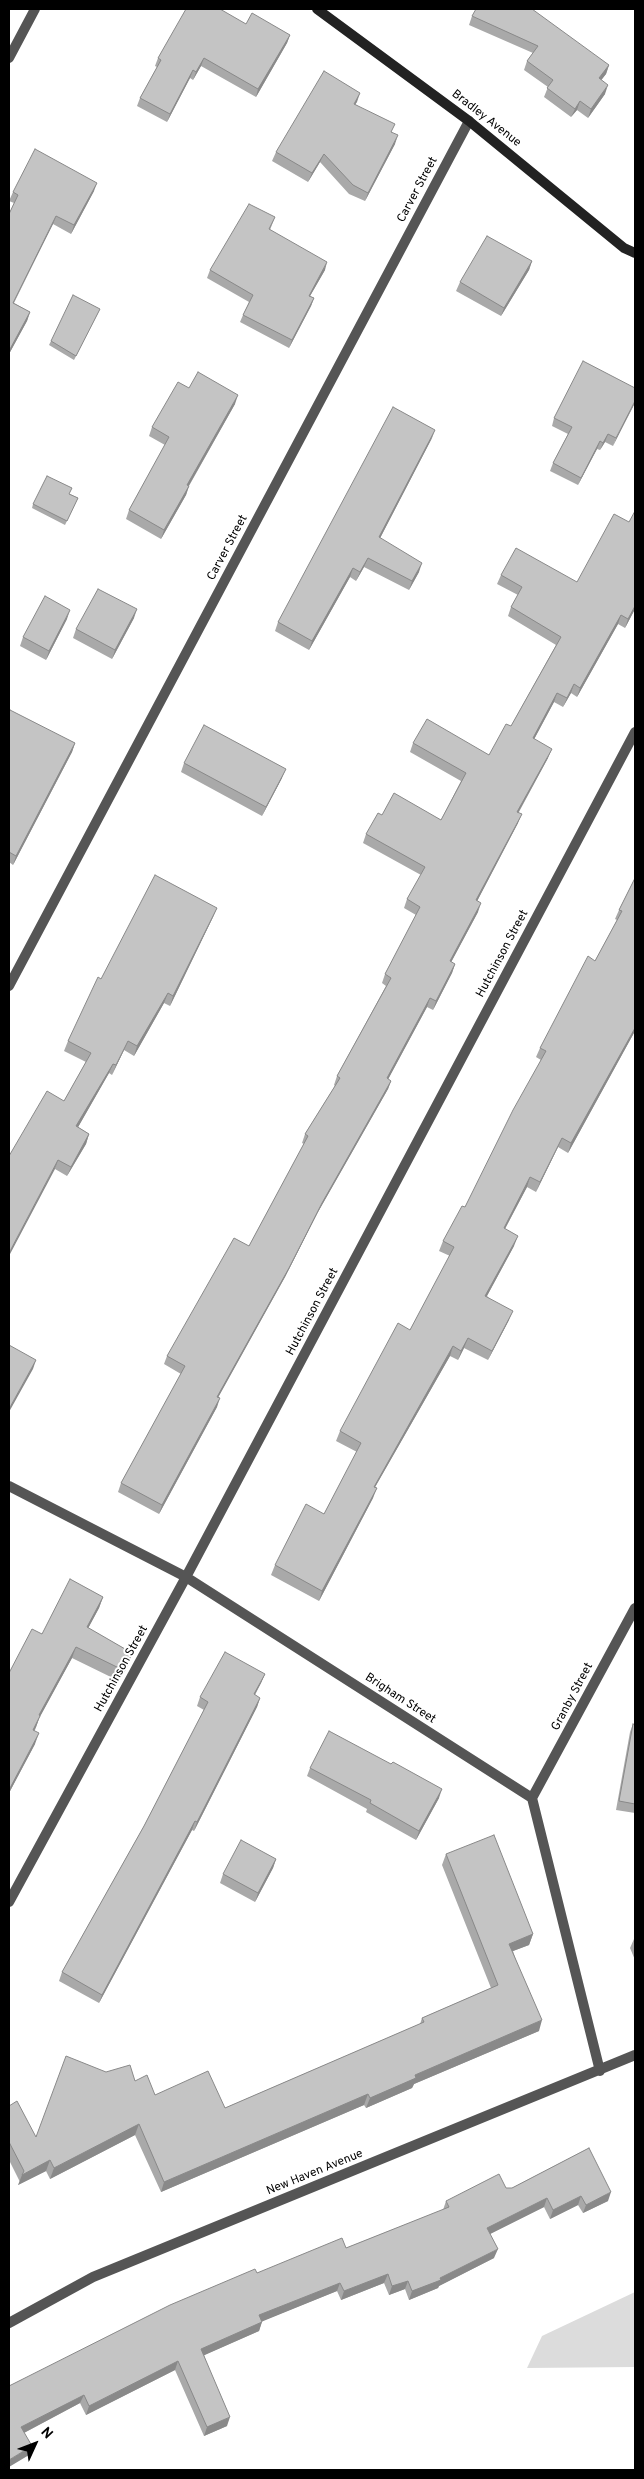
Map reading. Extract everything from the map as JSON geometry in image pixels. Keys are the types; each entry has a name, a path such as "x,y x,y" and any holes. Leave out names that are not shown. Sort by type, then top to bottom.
{"street":[{"path":"9,58 35,9"},
{"name":"Bradley Avenue","path":"317,9 469,121 624,248 635,253"},
{"name":"Carver Street","path":"9,986 469,121"},
{"name":"Hutchinson Street","path":"9,1902 186,1578 635,732"},
{"name":"Brigham Street","path":"9,1486 186,1578 532,1798"},
{"name":"Granby Street","path":"532,1798 635,1608"},
{"path":"532,1798 600,2071"},
{"name":"New Haven Avenue","path":"9,2323 93,2277 600,2071 635,2055"}],"shaded area":[{"path":"635,2292 635,2367 527,2368 542,2336"}],"building":[{"path":"186,9 220,9 246,24 252,13 290,35 258,89 204,58 196,72 193,70 170,114 140,98 161,60 158,58"},
{"path":"476,9 532,9 609,65 599,78 608,85 591,109 580,101 575,109 547,88 553,80 527,61 538,46 472,16"},
{"path":"324,71 360,93 354,104 395,124 391,132 398,135 368,193 353,185 324,154 312,173 276,152"},
{"path":"35,149 97,183 74,225 56,216 13,303 30,312 9,351 9,214 18,195 13,192"},
{"path":"249,204 275,217 269,229 327,262 309,296 314,298 292,340 243,315 253,295 210,270"},
{"path":"487,236 532,261 504,308 460,282"},
{"path":"73,295 100,309 76,356 51,341"},
{"path":"583,361 635,388 635,401 616,438 608,434 603,443 600,441 581,478 553,463 572,427 554,418"},
{"path":"198,372 238,395 164,530 129,510 169,437 152,427 178,382 189,388"},
{"path":"393,407 435,430 379,537 422,563 412,581 368,558 360,572 353,568 312,641 278,622"},
{"path":"47,476 72,488 69,494 78,498 67,521 33,504"},
{"path":"635,511 635,606 628,619 621,615 580,688 574,684 567,698 557,693 533,738 552,749 517,812 522,814 476,900 481,903 450,961 455,964 436,1001 430,998 387,1078 391,1081 322,1203 289,1268 217,1397 220,1398 162,1505 121,1483 185,1366 167,1356 234,1238 249,1246 308,1136 305,1134 340,1078 337,1076 391,978 385,974 420,907 407,899 425,867 366,834 378,813 382,815 394,793 441,820 466,773 413,743 427,719 489,755 506,724 511,726 561,637 511,607 522,587 501,575 516,548 577,582 614,514 629,522"},
{"path":"98,589 137,609 115,650 76,629"},
{"path":"45,596 70,610 49,651 23,637"},
{"path":"10,710 75,743 16,856 9,852"},
{"path":"204,725 286,769 266,807 184,763"},
{"path":"155,875 217,908 173,996 168,993 137,1046 128,1041 116,1065 113,1064 76,1126 89,1134 71,1167 58,1160 9,1253 9,1156 47,1091 64,1101 91,1053 68,1041 98,977 101,979"},
{"path":"635,878 635,1028 571,1143 562,1138 540,1182 530,1177 504,1228 518,1236 485,1296 513,1311 492,1351 468,1338 461,1351 453,1346 374,1487 377,1488 322,1591 275,1565 306,1504 324,1514 361,1443 340,1431 398,1323 410,1330 454,1247 443,1241 462,1206 465,1207 513,1110 546,1051 540,1048 588,956 595,961 622,911 619,910"},
{"path":"9,1345 36,1360 9,1409"},
{"path":"70,1579 103,1597 87,1627 132,1653 123,1670 76,1647 39,1715 33,1730 39,1733 9,1790 9,1673 32,1629 42,1634"},
{"path":"225,1652 265,1674 254,1694 260,1698 197,1822 195,1821 102,1995 62,1972 144,1826 208,1702 200,1697"},
{"path":"633,1724 635,1725 635,1804 619,1801"},
{"path":"329,1731 391,1764 393,1762 442,1789 419,1831 370,1803 371,1800 310,1768"},
{"path":"494,1835 533,1934 509,1944 542,2020 415,2075 416,2078 370,2098 368,2094 164,2182 139,2124 54,2168 50,2160 22,2175 24,2171 9,2142 9,2106 17,2101 36,2137 66,2056 106,2072 130,2065 135,2081 147,2075 155,2095 208,2071 225,2108 424,2022 422,2018 498,1985 446,1854"},
{"path":"241,1840 276,1859 258,1893 223,1874"},
{"path":"589,2148 611,2192 586,2205 581,2196 553,2210 547,2198 487,2228 498,2249 440,2278 441,2280 412,2291 408,2281 392,2286 388,2274 344,2291 340,2283 259,2315 262,2322 201,2349 230,2417 207,2427 178,2361 89,2406 84,2395 21,2427 32,2446 9,2460 9,2386 170,2305 255,2269 257,2273 342,2238 346,2248 449,2207 446,2201 499,2174 506,2188 512,2188"}]}
